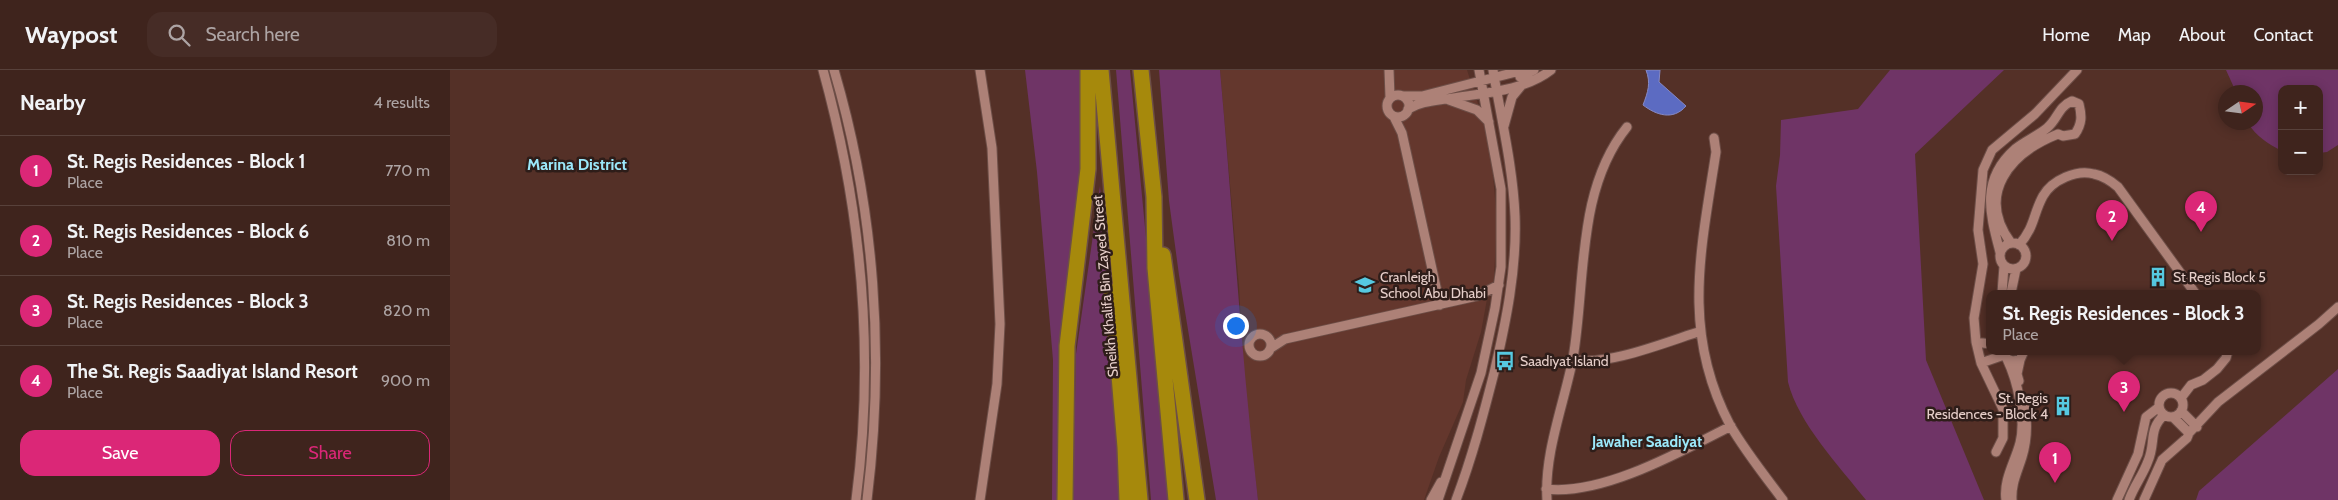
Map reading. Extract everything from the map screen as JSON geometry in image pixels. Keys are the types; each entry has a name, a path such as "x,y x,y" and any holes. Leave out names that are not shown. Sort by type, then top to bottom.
{"highway":[{"path":"1065,500 1067,346 1088,169 1088,70"},
{"name":"Sheikh Khalifa Bin Zayed Street","path":"1101,70 1140,500"},
{"path":"1141,70 1154,196 1197,500"},
{"path":"1154,196 1155,268 1176,500"},
{"path":"1117,240 1112,301 1125,447 1127,500"},
{"path":"1179,373 1207,500"}],"street":[{"path":"823,70 849,183 863,286 865,402 856,500"},
{"path":"834,70 860,182 873,288 876,349 875,410 867,500"},
{"path":"980,70 992,148 1000,324 997,384 980,500"},
{"path":"1479,70 1490,84 1505,165 1513,183"},
{"path":"1456,500 1481,426 1508,306 1515,246 1513,183 1504,128 1484,70"},
{"path":"1394,117 1401,116 1425,102 1447,99 1524,70"},
{"path":"1390,97 1422,96 1490,84 1514,79 1534,70"},
{"path":"1490,84 1522,85 1541,78 1551,70"},
{"path":"1996,452 2003,438 2003,409 1981,363 1976,342 1974,318 1983,264 1978,230 1979,196 1986,162 1992,150 2036,114 2077,70"},
{"path":"1390,74 1408,101 1408,111 1402,133"},
{"path":"1390,74 1390,97 1386,106 1402,133 1440,306"},
{"path":"1438,500 1476,389 1499,285 1503,210 1499,167 1492,128 1490,84"},
{"path":"1504,128 1512,97 1522,85"},
{"path":"1447,99 1482,113 1492,128"},
{"path":"2002,290 2004,266 2000,260 2000,252 1989,211 1993,182 2005,160 2015,149 2054,123 2064,104 2072,101 2079,104 2082,115 2080,126 2075,134 2062,136 2058,134 2025,152 2011,164 2000,181 1996,212 2002,230 2025,252 2025,260 2016,269 2012,290"},
{"path":"2054,123 2058,134"},
{"path":"1546,500 1552,452 1573,358 1587,232 1593,200 1615,142 1627,127"},
{"path":"1714,138 1716,152 1700,257 1697,296 1705,361 1714,390 1731,426 1783,500"},
{"path":"2000,252 2004,246 2015,244 2033,226 2043,195 2054,184 2081,173 2093,173 2105,178 2118,187 2192,290"},
{"path":"2004,266 2016,269"},
{"path":"1285,339 1259,334 1252,337 1249,348 1258,356 1266,354 1271,348 1285,339 1440,306 1477,296 1499,285"},
{"path":"1477,296 1487,300 1495,308"},
{"path":"2144,500 2162,460 2187,438 2218,402 2305,336 2338,307"},
{"path":"1573,358 1583,362 1613,358 1700,331"},
{"path":"1266,336 1269,339 1271,348"},
{"path":"1976,342 1986,343"},
{"path":"1981,363 2005,355"},
{"path":"2005,355 2014,362 2020,360"},
{"path":"2005,355 2011,368 2021,422 2020,442 2006,486 2006,500"},
{"path":"2012,500 2012,488 2027,435 2027,416 2017,374 2022,355"},
{"path":"2181,398 2191,385 2203,380 2217,369 2227,355"},
{"path":"2117,500 2138,454 2146,417 2159,407 2162,396 2168,393 2175,394 2181,398 2183,404 2181,411 2193,430"},
{"path":"2159,407 2168,416 2193,430"},
{"path":"2129,500 2149,459 2153,431 2158,421 2181,411"},
{"path":"1546,489 1569,489 1641,470 1731,426"},
{"path":"1431,500 1436,488 1445,478"}],"shaded area":[{"path":"1025,70 1083,70 1084,114 1059,500 1052,500 1053,360 1037,172"},
{"path":"1116,70 1130,70 1171,500 1151,500"},
{"path":"1159,70 1220,70 1242,339 1258,500 1216,500 1179,275 1169,201"},
{"name":"Cranleigh School Abu Dhabi","path":"1220,70 1467,70 1483,119 1492,165 1497,220 1494,277 1493,283 1486,292 1487,299 1481,332 1466,380 1463,402 1439,457 1424,500 1258,500 1244,386 1239,286"},
{"path":"1890,70 2004,70 1915,154 1926,360 1984,500 1866,500 1810,429 1793,397 1788,382 1776,186 1780,155 1781,120 1858,109"},
{"path":"2226,70 2338,70 2338,145 2323,152 2323,85 2278,85 2278,149 2253,130 2263,130 2263,85 2233,85"},
{"path":"1100,186 1124,500 1073,500 1076,354"},
{"path":"2338,369 2338,500 2196,500 2199,491"}],"water":[{"path":"1646,70 1660,70 1659,82 1686,106 1681,111 1676,114 1664,115 1643,105 1648,88"}],"place":[{"name":"The St. Regis Saadiyat Island Resort","path":"2201,232"},
{"name":"St. Regis Residences - Block 6","path":"2112,241"},
{"name":"St Regis Block 5","path":"2158,277"},
{"name":"Cranleigh School Abu Dhabi","path":"1365,285"},
{"name":"Saadiyat Island","path":"1505,361"},
{"name":"St. Regis Residences - Block 4","path":"2063,406"},
{"name":"St. Regis Residences - Block 3","path":"2124,412"},
{"name":"St. Regis Residences - Block 1","path":"2055,483"}],"district":[{"name":"Marina District","path":"577,164"},
{"name":"Jawaher Saadiyat","path":"1647,442"}]}
